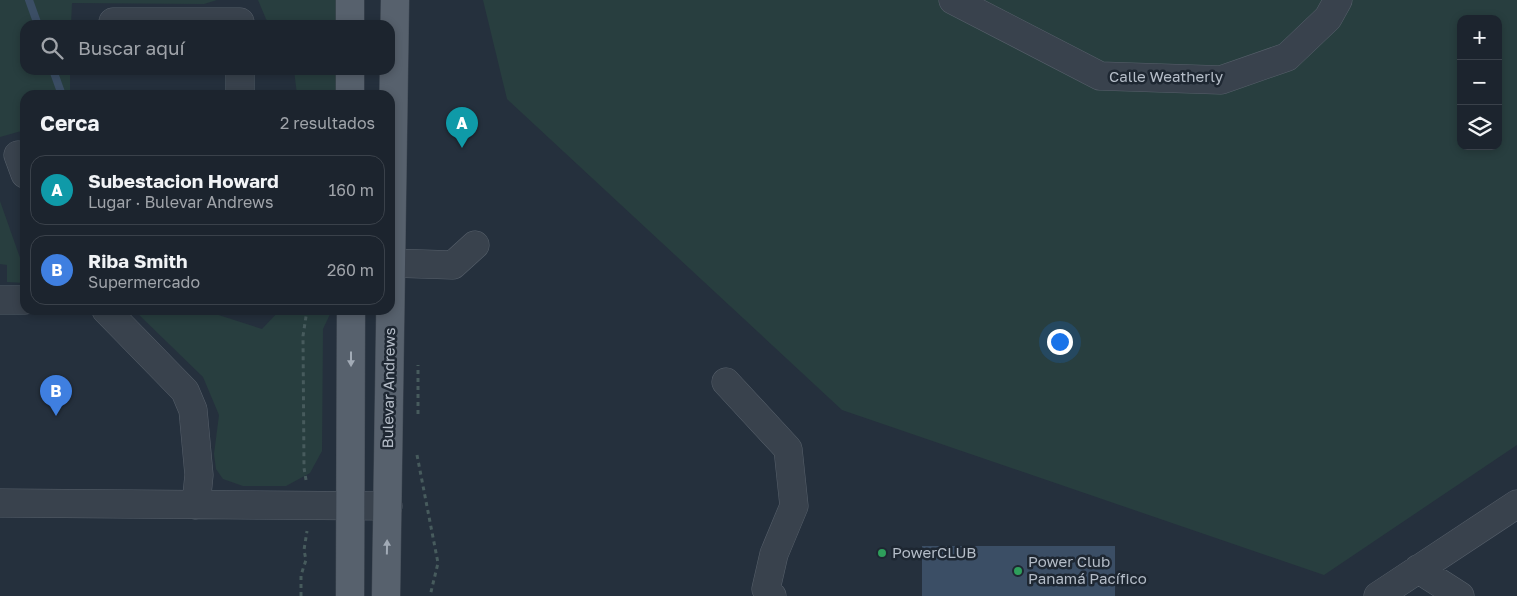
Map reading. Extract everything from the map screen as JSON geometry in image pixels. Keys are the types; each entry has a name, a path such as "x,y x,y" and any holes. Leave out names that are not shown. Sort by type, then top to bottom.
{"main road":[{"path":"350,0 350,20"},
{"name":"Bulevar Andrews","path":"394,0 394,20"},
{"path":"350,75 350,90"},
{"name":"Bulevar Andrews","path":"393,75 393,90"},
{"path":"350,596 351,315"},
{"name":"Bulevar Andrews","path":"386,596 390,315"}],"street":[{"name":"Calle Weatherly","path":"953,0 1100,76 1221,80 1287,57 1328,18 1338,0"},
{"path":"155,20 240,16"},
{"path":"240,75 240,90"},
{"path":"395,248 453,265 475,245"},
{"path":"0,300 20,300"},
{"path":"111,315 185,391 194,410 199,476 196,505"},
{"path":"726,382 788,449 794,506 774,554 766,589 772,596"},
{"path":"0,503 388,506"},
{"path":"1378,596 1517,504"},
{"path":"1418,569 1460,596"}],"path":[{"path":"301,596 301,574 306,560 304,550 311,505 304,468 303,336 306,315"}],"green space":[{"path":"0,0 217,0 204,4 72,3 71,20 20,20 20,75 70,75 70,90 20,90 20,131 0,137"},
{"path":"258,0 337,0 337,20 266,19"},
{"path":"483,0 1517,0 1517,445 1324,575 842,410 507,99"},
{"path":"295,75 337,75 337,90 296,90"},
{"path":"0,201 20,258 20,283 7,282 7,265 0,264"},
{"path":"139,315 219,315 262,329 275,315 330,315 323,329 322,451 310,473 286,486 243,486 223,479 216,469 214,454 219,415 203,377"}],"water":[{"name":"Power Club Panamá Pacífico","path":"922,546 1115,546 1115,596 922,596"}],"waterway":[{"path":"29,0 36,20"},
{"path":"55,75 60,90"}],"place":[{"name":"Subestacion Howard","path":"462,148"},
{"name":"Riba Smith","path":"56,416"},
{"name":"PowerCLUB","path":"882,553"},
{"name":"Power Club Panamá Pacífico","path":"1018,571"}]}
